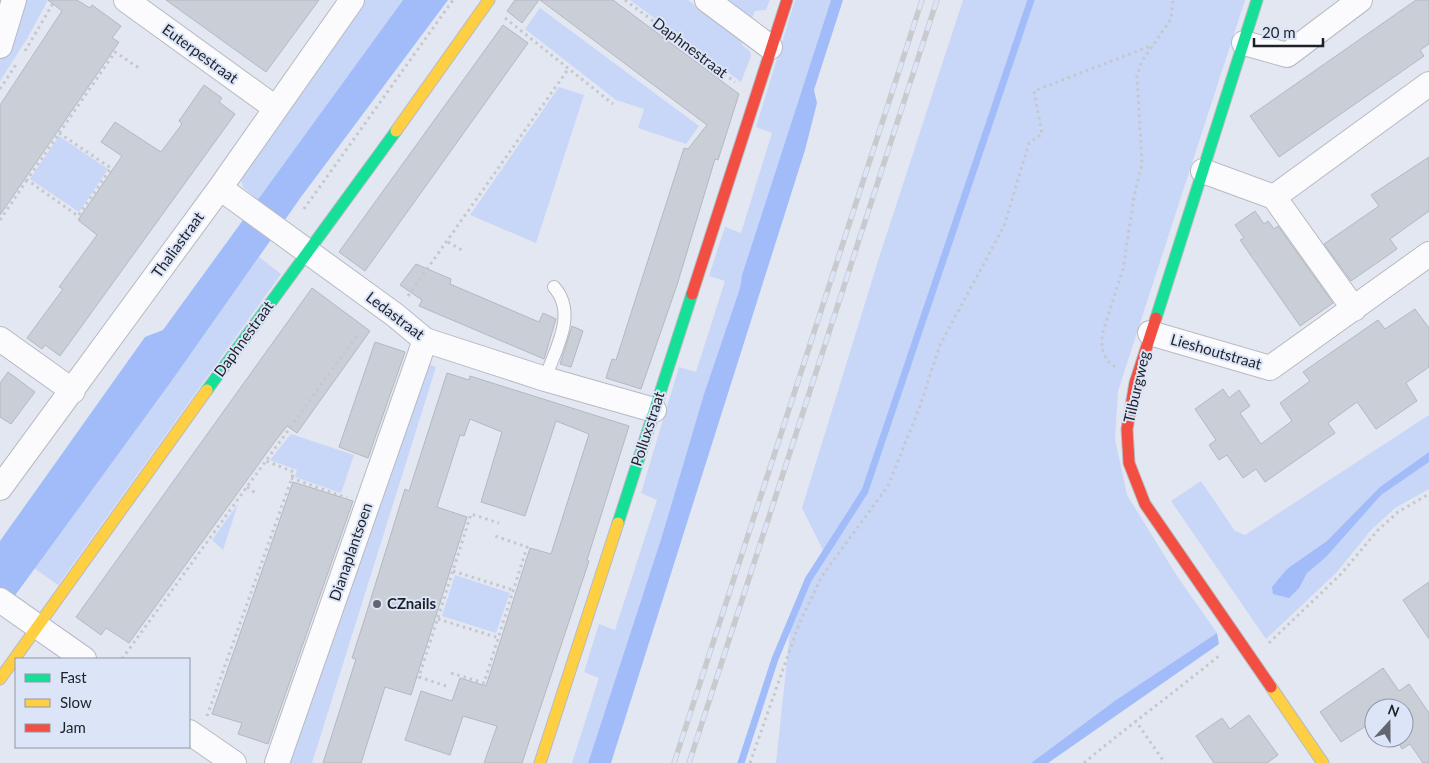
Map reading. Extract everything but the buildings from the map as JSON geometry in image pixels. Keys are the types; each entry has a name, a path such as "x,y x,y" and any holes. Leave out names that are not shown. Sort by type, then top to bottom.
{"street":[{"path":"0,46 14,0"},
{"name":"Euterpestraat","path":"126,0 274,107"},
{"name":"Thaliastraat","path":"0,488 73,391 220,188 274,107 352,0"},
{"path":"707,0 770,47"},
{"name":"Polluxstraat","path":"540,763 786,0"},
{"name":"Tilburgweg","path":"1257,0 1135,383 1127,429 1129,463 1145,504 1323,763"},
{"path":"1244,43 1287,55 1360,0"},
{"name":"Daphnestraat","path":"15,658 307,251 424,94 488,2"},
{"path":"1274,197 1429,84"},
{"path":"1202,171 1274,197 1354,309"},
{"name":"Ledastraat","path":"220,188 395,315 425,340 545,379 654,410"},
{"name":"Lieshoutstraat","path":"1150,333 1270,368 1429,254"},
{"path":"0,339 73,391"},
{"name":"Dianaplantsoen","path":"277,763 425,340"},
{"path":"6,604 83,658"},
{"name":"Daphnestraat","path":"0,679 15,658"},
{"path":"191,734 234,763"}],"lane":[{"path":"545,379 566,318 565,304 562,296 554,286"}],"path":[{"path":"24,52 55,0"},
{"path":"304,210 453,0"},
{"name":"Daphnestraat","path":"626,0 754,95"},
{"path":"1135,383 1107,360 1102,349 1102,335 1123,269 1134,197 1142,163 1137,76 1142,61 1171,19 1173,0"},
{"path":"488,2 614,104"},
{"path":"750,763 799,624 822,576 888,486 920,406 940,345 1004,226 1029,144 1042,134 1034,91 1153,45"},
{"path":"0,220 115,52 139,68"},
{"path":"0,90 19,60"},
{"path":"395,315 570,68"},
{"path":"399,76 404,78"},
{"path":"27,180 78,216 111,168 59,133"},
{"path":"448,242 462,250"},
{"path":"123,658 358,334"},
{"path":"191,734 206,719 294,472 266,461"},
{"path":"291,478 368,505"},
{"path":"247,487 257,494"},
{"path":"1268,644 1341,574 1378,530 1398,512 1429,494"},
{"path":"446,686 419,677 471,514 499,523"},
{"path":"451,673 484,683 514,590 527,547 495,536"},
{"path":"453,570 514,590"},
{"path":"438,619 498,638"},
{"path":"1084,763 1135,720 1175,692 1226,650 1244,649"},
{"path":"1135,720 1165,763"}],"shaded area":[{"path":"25,0 48,0 28,37 0,81 0,56"},
{"path":"362,0 403,0 258,200 243,187 240,175"},
{"path":"630,0 688,0 744,40 742,45 750,51 751,56 741,82"},
{"path":"724,0 770,0 766,10 755,11 752,18"},
{"path":"795,0 831,0 742,275 740,288 704,394 662,536 588,763 572,763 599,678 584,672 599,624 615,630 657,500 641,493 679,367 696,372 725,281 709,276 725,227 741,233 772,133 756,127"},
{"path":"963,0 1245,0 1118,391 1115,439 1127,495 1177,576 1217,633 1116,700 1031,763 776,763 792,613 825,554 802,508 878,261"},
{"path":"540,8 699,126 686,144 638,128 644,109 616,100 525,29"},
{"path":"559,87 584,95 536,243 470,215"},
{"path":"59,136 108,169 79,212 30,179"},
{"path":"259,257 281,274 58,585 34,568 173,379"},
{"path":"424,362 436,367 312,763 285,763"},
{"path":"1429,415 1429,489 1395,508 1371,530 1336,573 1266,639 1171,501 1201,481 1235,531 1245,535"},
{"path":"291,434 354,455 341,493 295,477 297,470 270,460"},
{"path":"238,504 223,550 212,540"},
{"path":"455,575 510,593 496,633 442,616"}],"water":[{"path":"403,0 448,0 301,197 173,379 0,616 0,541 145,337 163,330"},
{"path":"831,0 843,0 814,90 817,103 805,150 611,763 588,763 662,536 704,394 740,288 742,275"},
{"path":"1429,452 1429,462 1381,495 1326,557 1307,573 1299,588 1289,598 1273,594 1272,587 1287,569 1327,541 1380,487"},
{"path":"1217,633 1219,644 1048,763 1031,763 1116,700"}],"waterway":[{"path":"741,763 775,659 808,580 865,491 1031,0"}],"railway":[{"path":"674,763 922,0"},
{"path":"689,763 937,0"}],"traffic: fast":[{"path":"1156,318 1257,0"},
{"path":"207,390 396,131"},
{"path":"618,523 692,294"}],"traffic: slow":[{"path":"396,131 489,0"},
{"path":"15,658 207,390"},
{"path":"540,763 618,523"},
{"path":"0,679 15,658"},
{"path":"1271,687 1323,763"}],"traffic: jam":[{"path":"692,294 787,0"},
{"path":"1156,318 1135,383 1127,429 1129,463 1145,504 1271,687"}],"place":[{"name":"CZnails","path":"377,604"}]}
